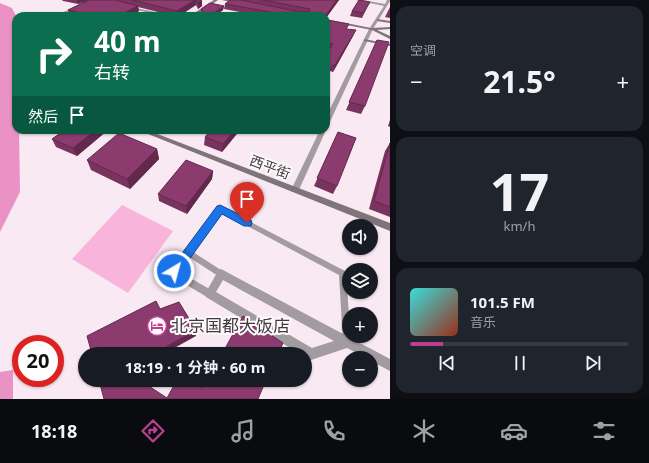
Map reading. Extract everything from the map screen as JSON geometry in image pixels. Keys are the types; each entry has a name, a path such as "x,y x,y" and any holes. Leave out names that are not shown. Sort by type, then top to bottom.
{"street":[{"path":"66,12 96,0"},
{"path":"198,12 216,0"},
{"path":"224,0 246,4"},
{"path":"357,0 386,5"},
{"path":"330,116 371,29 378,20 389,0"},
{"path":"123,5 152,12"},
{"path":"378,20 390,22"},
{"path":"330,21 371,29 390,38"},
{"path":"371,29 390,28"},
{"path":"366,40 390,44"},
{"name":"西平街","path":"151,134 390,227"},
{"path":"295,190 321,134"},
{"path":"342,339 222,274 210,294 311,354 344,343"},
{"path":"349,343 390,365"}],"lane":[{"path":"210,294 176,275 174,271 220,208 342,274 344,307"},
{"path":"188,253 222,274"}],"shaded area":[{"path":"0,3 12,8 14,12 12,12 12,134 19,134 20,192 0,232"},
{"path":"122,205 173,231 128,293 72,259"},
{"path":"12,370 13,399 0,399 0,372"}],"building":[{"path":"89,0 115,0 138,6 126,12 76,12 68,10"},
{"path":"133,0 195,0 177,11"},
{"path":"230,0 241,0 300,12 270,12 225,4"},
{"path":"263,0 337,0 328,12 309,12 310,9"},
{"path":"359,0 370,2 363,13 352,11"},
{"path":"210,3 224,6 215,12 203,12 201,9"},
{"path":"330,21 349,24 346,29 356,30 335,65 333,65 330,70 330,49 333,44 330,43"},
{"path":"377,40 389,42 365,106 349,102"},
{"path":"338,132 356,138 337,186 317,178"},
{"path":"59,134 91,134 73,148 52,139"},
{"path":"118,134 121,134 157,149 127,179 87,160"},
{"path":"208,134 232,134 223,144 205,137"},
{"path":"390,143 390,207 374,201"},
{"path":"186,160 213,171 186,206 158,194"},
{"name":"北京国都大饭店","path":"156,301 160,309 179,302 196,330 168,347 90,347 87,336"},
{"name":"北京国都大饭店","path":"243,316 283,343 281,347 226,347"},
{"path":"101,387 150,387 167,398 173,387 263,387 258,399 104,399"}],"place":[{"name":"北京国都大饭店","path":"157,326"}],"route":[{"path":"174,271 220,208 247,223"}]}
